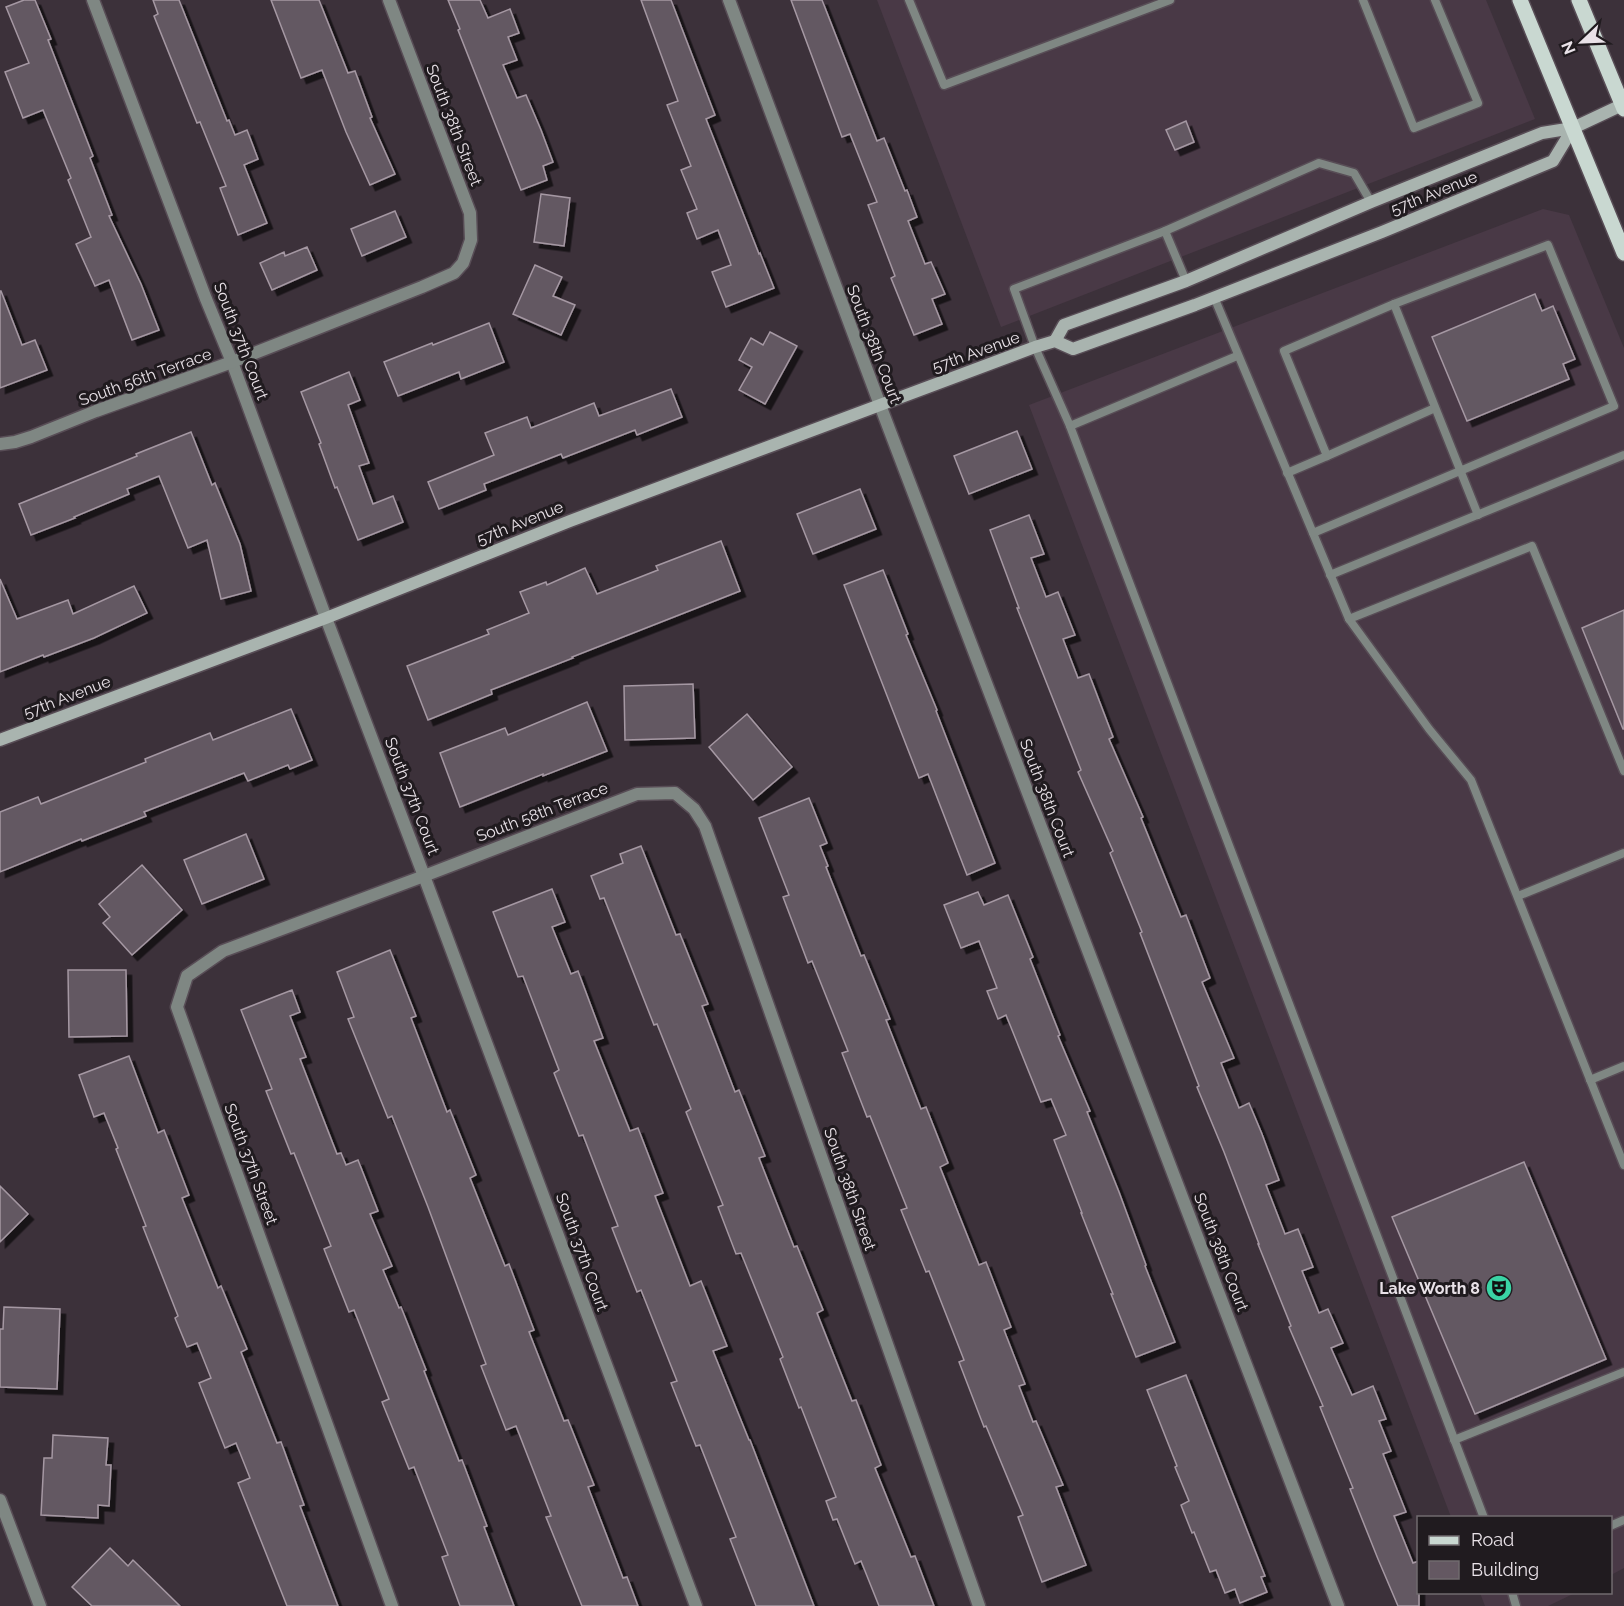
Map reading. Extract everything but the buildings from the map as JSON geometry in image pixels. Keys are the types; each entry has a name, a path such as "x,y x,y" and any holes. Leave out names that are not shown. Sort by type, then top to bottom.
{"main road":[{"path":"1520,0 1624,253"},
{"path":"1580,0 1623,106"}],"street":[{"name":"South 37th Court","path":"93,0 232,363 696,1606"},
{"name":"South 38th Street","path":"389,0 470,213 471,240 463,263"},
{"name":"South 38th Court","path":"729,0 880,405 1338,1606"},
{"name":"57th Avenue","path":"1055,341 1064,325 1186,281 1371,202 1542,133 1573,128 1623,106"},
{"name":"57th Avenue","path":"0,740 326,618 570,521 1035,347 1055,341 1073,349 1382,232 1553,161 1573,128"},
{"name":"South 56th Terrace","path":"0,444 31,437 96,411 232,363 422,287 454,273 463,263"},
{"name":"South 38th Street","path":"675,792 694,809 705,826 979,1606"},
{"name":"South 58th Terrace","path":"424,876 637,794 675,792"},
{"name":"South 37th Street","path":"392,1606 177,1007 187,976 223,951 424,876"},
{"path":"0,1500 40,1606"}],"lane":[{"path":"909,0 944,85 1170,0"},
{"path":"1363,0 1414,128 1478,103 1436,0"},
{"path":"1371,202 1354,173 1319,163 1165,231 1014,289 1035,347 1070,426 1483,1516"},
{"path":"1165,231 1186,281"},
{"path":"1312,533 1614,406 1548,245 1394,304 1284,351 1327,456"},
{"path":"1214,297 1349,619 1429,729 1471,780 1590,1080 1622,1151 1624,1165"},
{"path":"1394,304 1478,515"},
{"path":"1070,426 1238,356"},
{"path":"1287,473 1435,408"},
{"path":"1330,575 1624,455"},
{"path":"1349,619 1532,546 1624,771"},
{"path":"1518,896 1624,853"},
{"path":"1590,1080 1624,1066"},
{"path":"1454,1440 1624,1372"}],"shaded area":[{"path":"877,0 1486,0 1535,119 1001,327"},
{"path":"1543,209 1569,215 1624,348 1624,1568 1612,1574 1612,1516 1451,1516 1029,405"},
{"path":"1480,1594 1573,1594 1548,1606 1485,1606"}],"place":[{"name":"Lake Worth 8","path":"1499,1288"}]}
